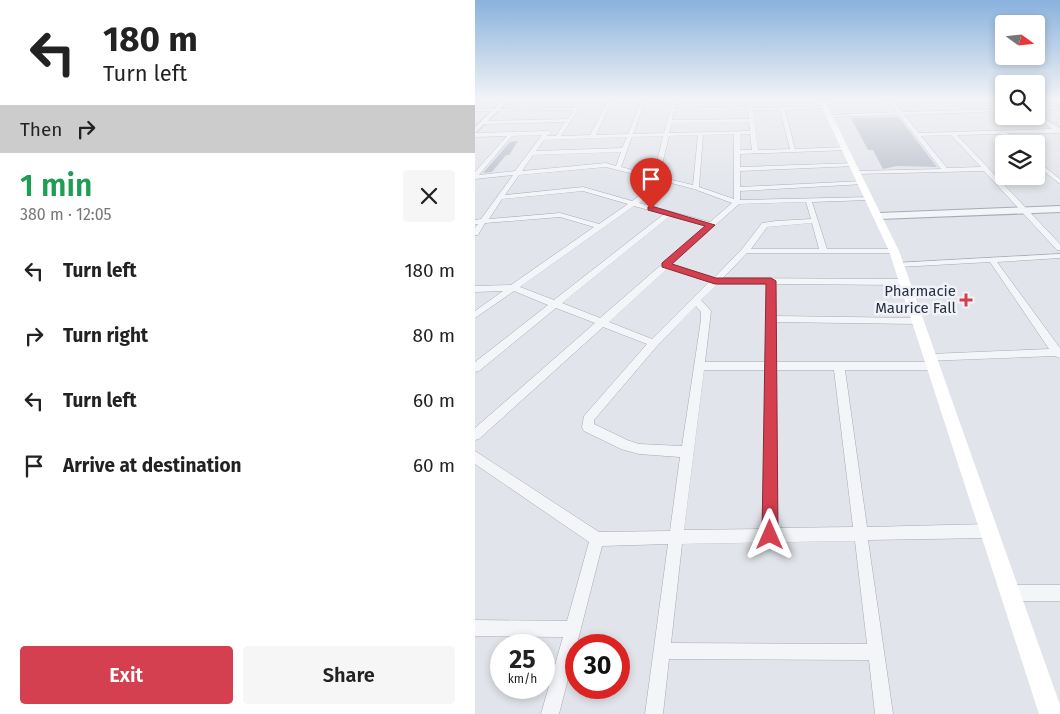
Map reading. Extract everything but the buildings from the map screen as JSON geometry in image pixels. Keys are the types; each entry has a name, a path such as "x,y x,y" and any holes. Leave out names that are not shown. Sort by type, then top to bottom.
{"main road":[{"path":"838,132 879,216 905,282 1051,714"}],"street":[{"path":"592,136 594,132"},
{"path":"475,135 592,136 725,132"},
{"path":"475,436 737,202 737,132"},
{"path":"753,132 755,152"},
{"path":"788,132 793,150"},
{"path":"916,132 945,170"},
{"path":"918,135 994,132"},
{"path":"696,188 701,133"},
{"path":"475,177 511,134"},
{"path":"656,178 667,134"},
{"path":"953,134 1060,248"},
{"path":"618,167 630,135"},
{"path":"475,233 479,222 501,197 544,136"},
{"path":"737,152 846,149"},
{"path":"531,154 624,150"},
{"path":"475,177 601,165 618,167 696,188 737,202 869,198"},
{"path":"738,169 854,165"},
{"path":"858,173 985,169"},
{"path":"1045,170 1060,182"},
{"path":"475,315 666,180"},
{"path":"737,189 863,183"},
{"path":"501,197 583,189 711,225"},
{"path":"808,199 824,251"},
{"path":"879,216 1060,209"},
{"path":"475,368 668,214"},
{"path":"479,222 560,215 599,227"},
{"path":"687,452 639,450 625,446 588,427 588,419 654,343 745,251 765,226 770,223 816,221"},
{"path":"745,251 824,251 896,258 992,260 1060,256"},
{"path":"992,260 1059,354"},
{"path":"666,265 715,281 905,282"},
{"path":"770,535 771,281"},
{"path":"475,289 514,288 553,305 654,343"},
{"path":"654,714 687,452 706,320 706,311 696,300"},
{"path":"771,319 917,321"},
{"path":"700,366 839,367 1059,354"},
{"path":"839,367 884,714"},
{"path":"475,457 597,539 989,531"},
{"path":"550,714 597,539"},
{"path":"1010,594 1060,593"},
{"path":"475,628 572,629"},
{"path":"663,651 876,652"}],"place":[{"name":"Pharmacie Maurice Fall","path":"966,300"}],"route":[{"path":"651,209 711,225 666,265 715,281 771,281 770,535"}]}
